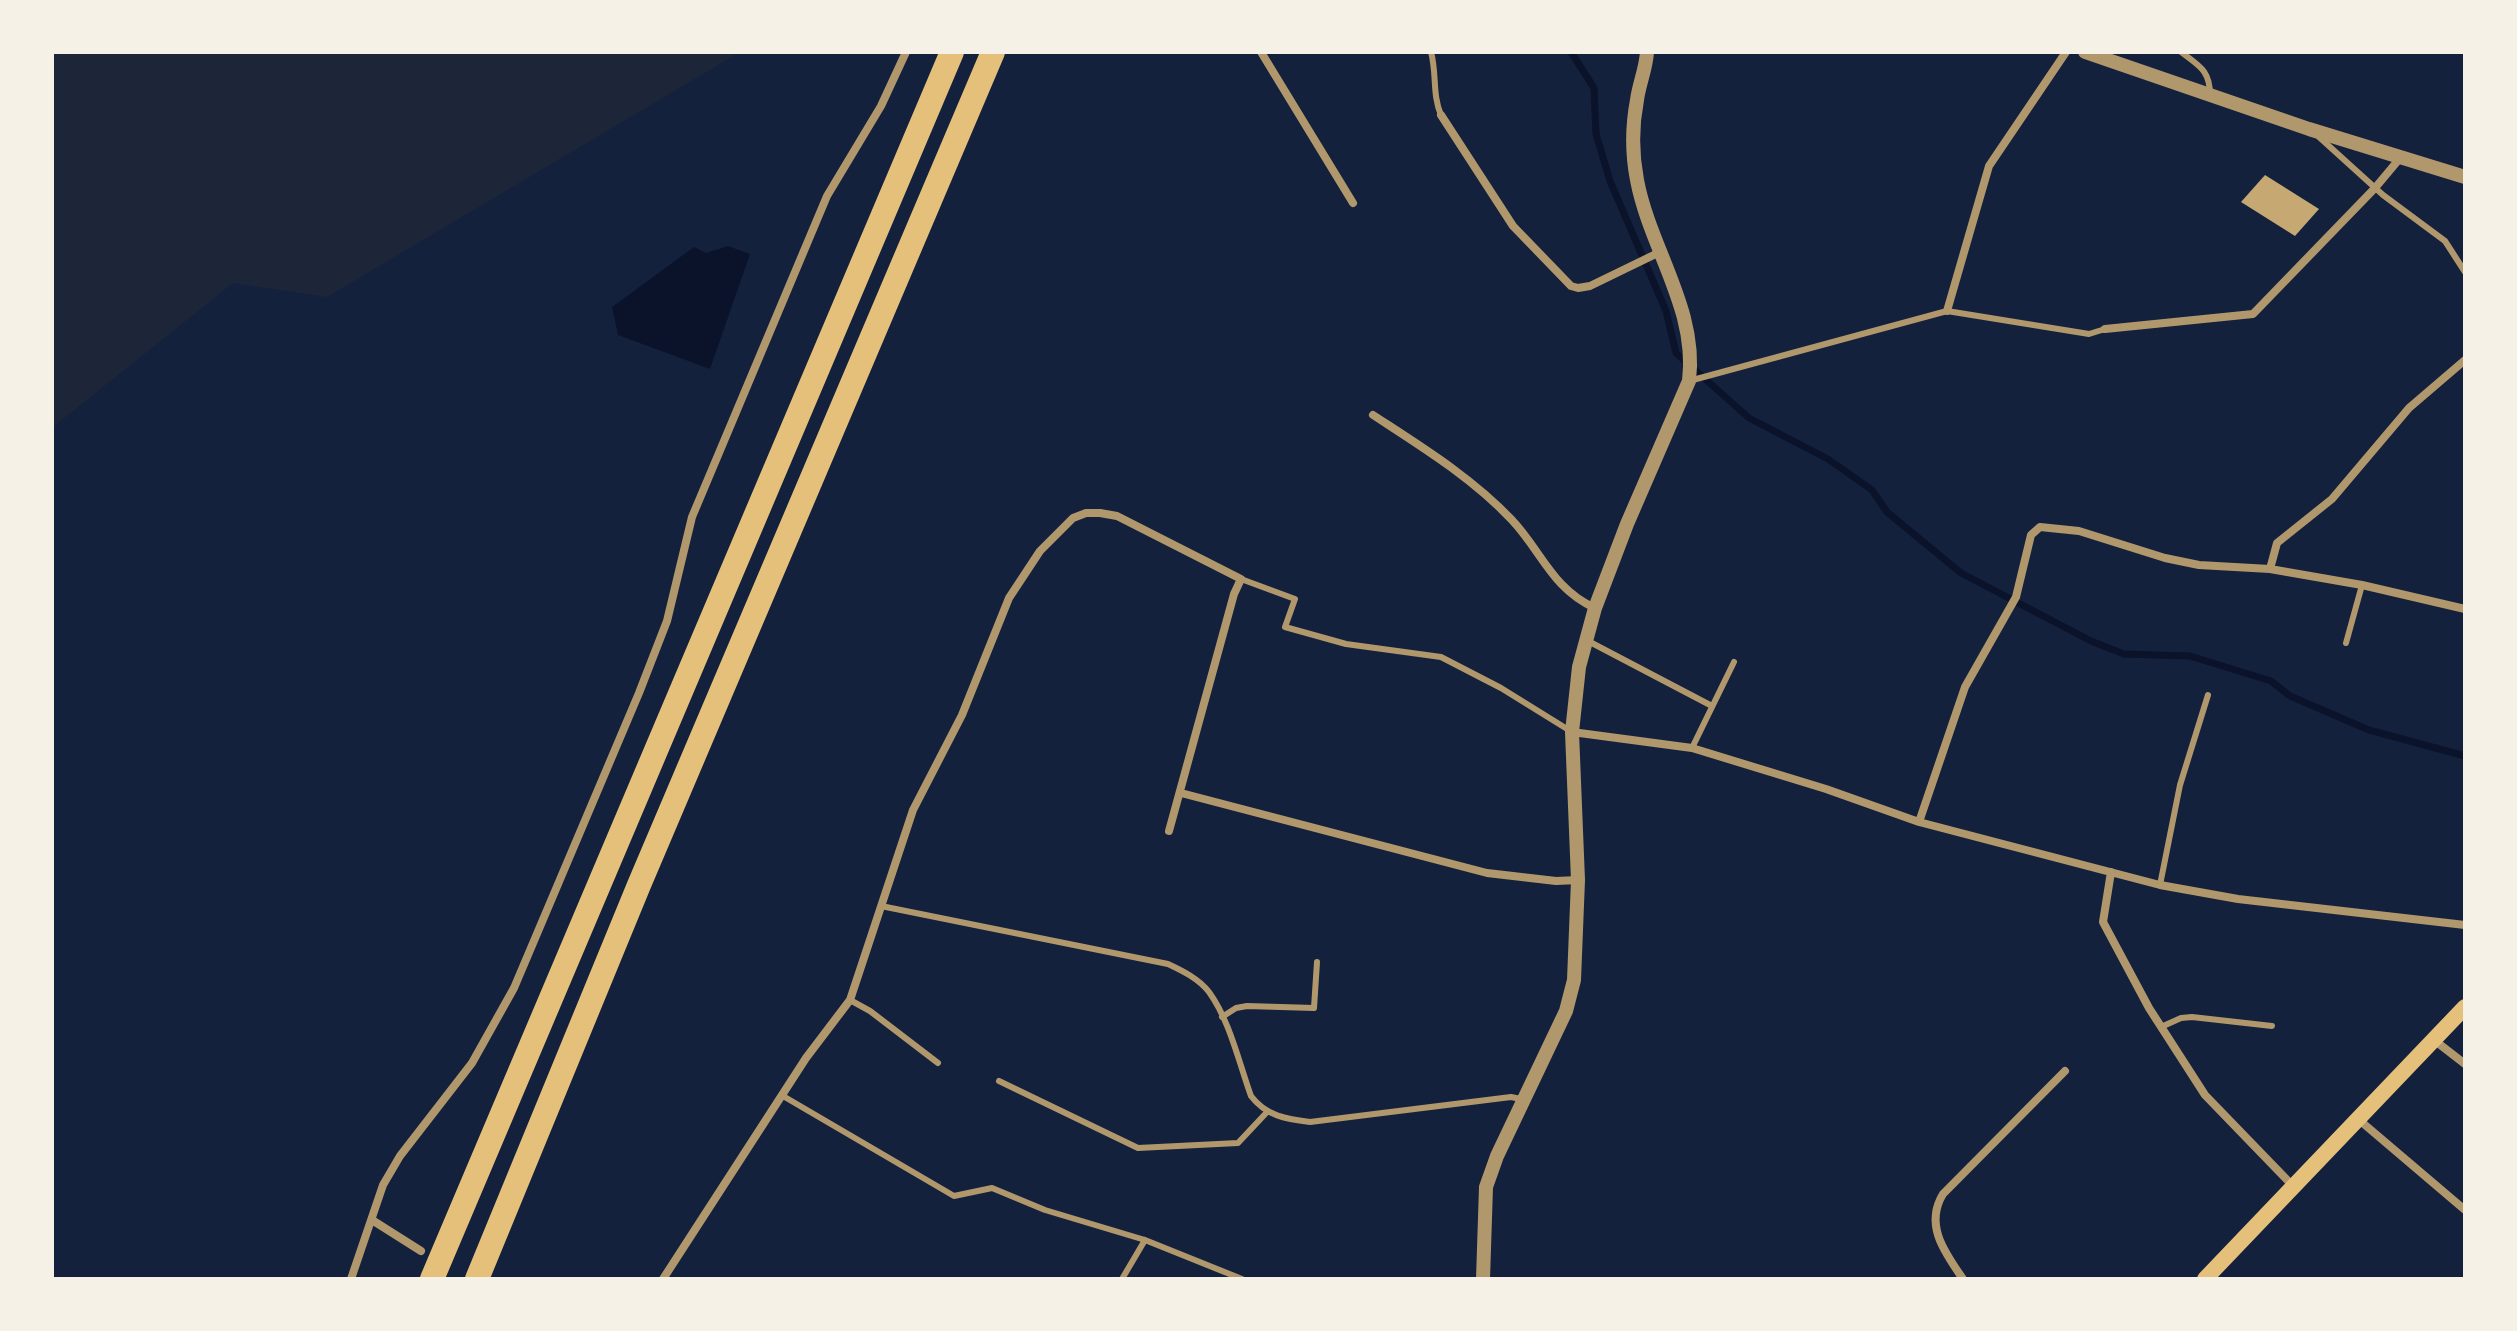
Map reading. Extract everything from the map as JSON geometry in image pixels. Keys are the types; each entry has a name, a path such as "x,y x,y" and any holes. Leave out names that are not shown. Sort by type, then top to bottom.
{"highway":[{"path":"432,1279 952,52"},
{"path":"477,1279 639,885 993,52"}],"main road":[{"path":"2205,1279 2465,1007"}],"street":[{"path":"351,1279 383,1185 400,1156 472,1063 514,988 667,621 692,517 827,196 881,106 906,52"},
{"path":"1261,52 1353,203"},
{"path":"1483,1279 1486,1187 1497,1156 1566,1011 1574,980 1578,880 1572,732 1585,640 1627,524 1689,381 1691,339 1637,181 1632,148 1637,99 1647,52"},
{"path":"1947,311 1989,166 2066,52"},
{"path":"2085,52 2309,129 2465,177"},
{"path":"1441,115 1506,217 1571,286 1590,286 1660,252"},
{"path":"2105,329 2253,314 2401,157"},
{"path":"2270,569 2277,543 2332,499 2409,408 2465,360"},
{"path":"1373,415 1451,466 1488,496 1515,522 1549,572 1580,601 1595,608"},
{"path":"663,1279 806,1058 850,1000 913,810 962,715 1009,598 1025,570 1055,533 1073,518 1086,513 1117,516 1241,579 1234,594 1169,831"},
{"path":"1919,822 1965,687 2016,597 2031,535 2040,527 2079,531 2165,558 2199,565 2270,569 2362,585 2465,609"},
{"path":"1572,732 1692,748 1826,789 1919,822 2160,885 2238,899 2465,925"},
{"path":"1181,793 1476,870 1521,878 1578,880"},
{"path":"2111,872 2103,922 2161,1027 2205,1095 2293,1186"},
{"path":"2433,1040 2465,1064"},
{"path":"1963,1279 1941,1247 1935,1207 1943,1194 2065,1071"},
{"path":"2358,1119 2465,1210"},
{"path":"372,1220 421,1251"}],"lane":[{"path":"1431,52 1436,68 1434,98 1441,115"},
{"path":"2181,52 2206,72 2210,80 2210,95"},
{"path":"2309,129 2375,188 2445,241 2465,272"},
{"path":"1689,381 1947,311 2089,334 2105,329"},
{"path":"1241,579 1295,599 1285,627 1346,644 1441,657 1501,688 1572,732"},
{"path":"2346,643 2362,585"},
{"path":"1585,640 1712,706"},
{"path":"1692,748 1734,662"},
{"path":"2160,885 2180,785 2208,695"},
{"path":"881,906 1168,964 1192,977 1208,991 1222,1017 1251,1096 1258,1106 1281,1119 1310,1122 1511,1097 1523,1100"},
{"path":"1222,1017 1236,1008 1247,1006 1314,1008 1317,962"},
{"path":"850,1000 870,1011 938,1063"},
{"path":"2161,1027 2181,1018 2192,1017 2272,1026"},
{"path":"999,1081 1138,1148 1238,1143 1268,1111"},
{"path":"783,1096 954,1196 992,1188 1045,1210 1145,1240 1242,1279"},
{"path":"1122,1279 1145,1240"}],"shaded area":[{"path":"52,52 740,52 327,297 233,283 52,428"},
{"path":"728,246 750,254 710,369 618,335 612,307 694,247 706,253"}],"building":[{"path":"2265,175 2319,209 2295,236 2241,202"}],"waterway":[{"path":"1571,52 1594,88 1596,134 1610,181 1666,311 1676,353 1749,418 1828,459 1872,490 1887,512 1961,573 2091,641 2124,654 2190,656 2271,681 2290,696 2369,730 2465,756"}]}
